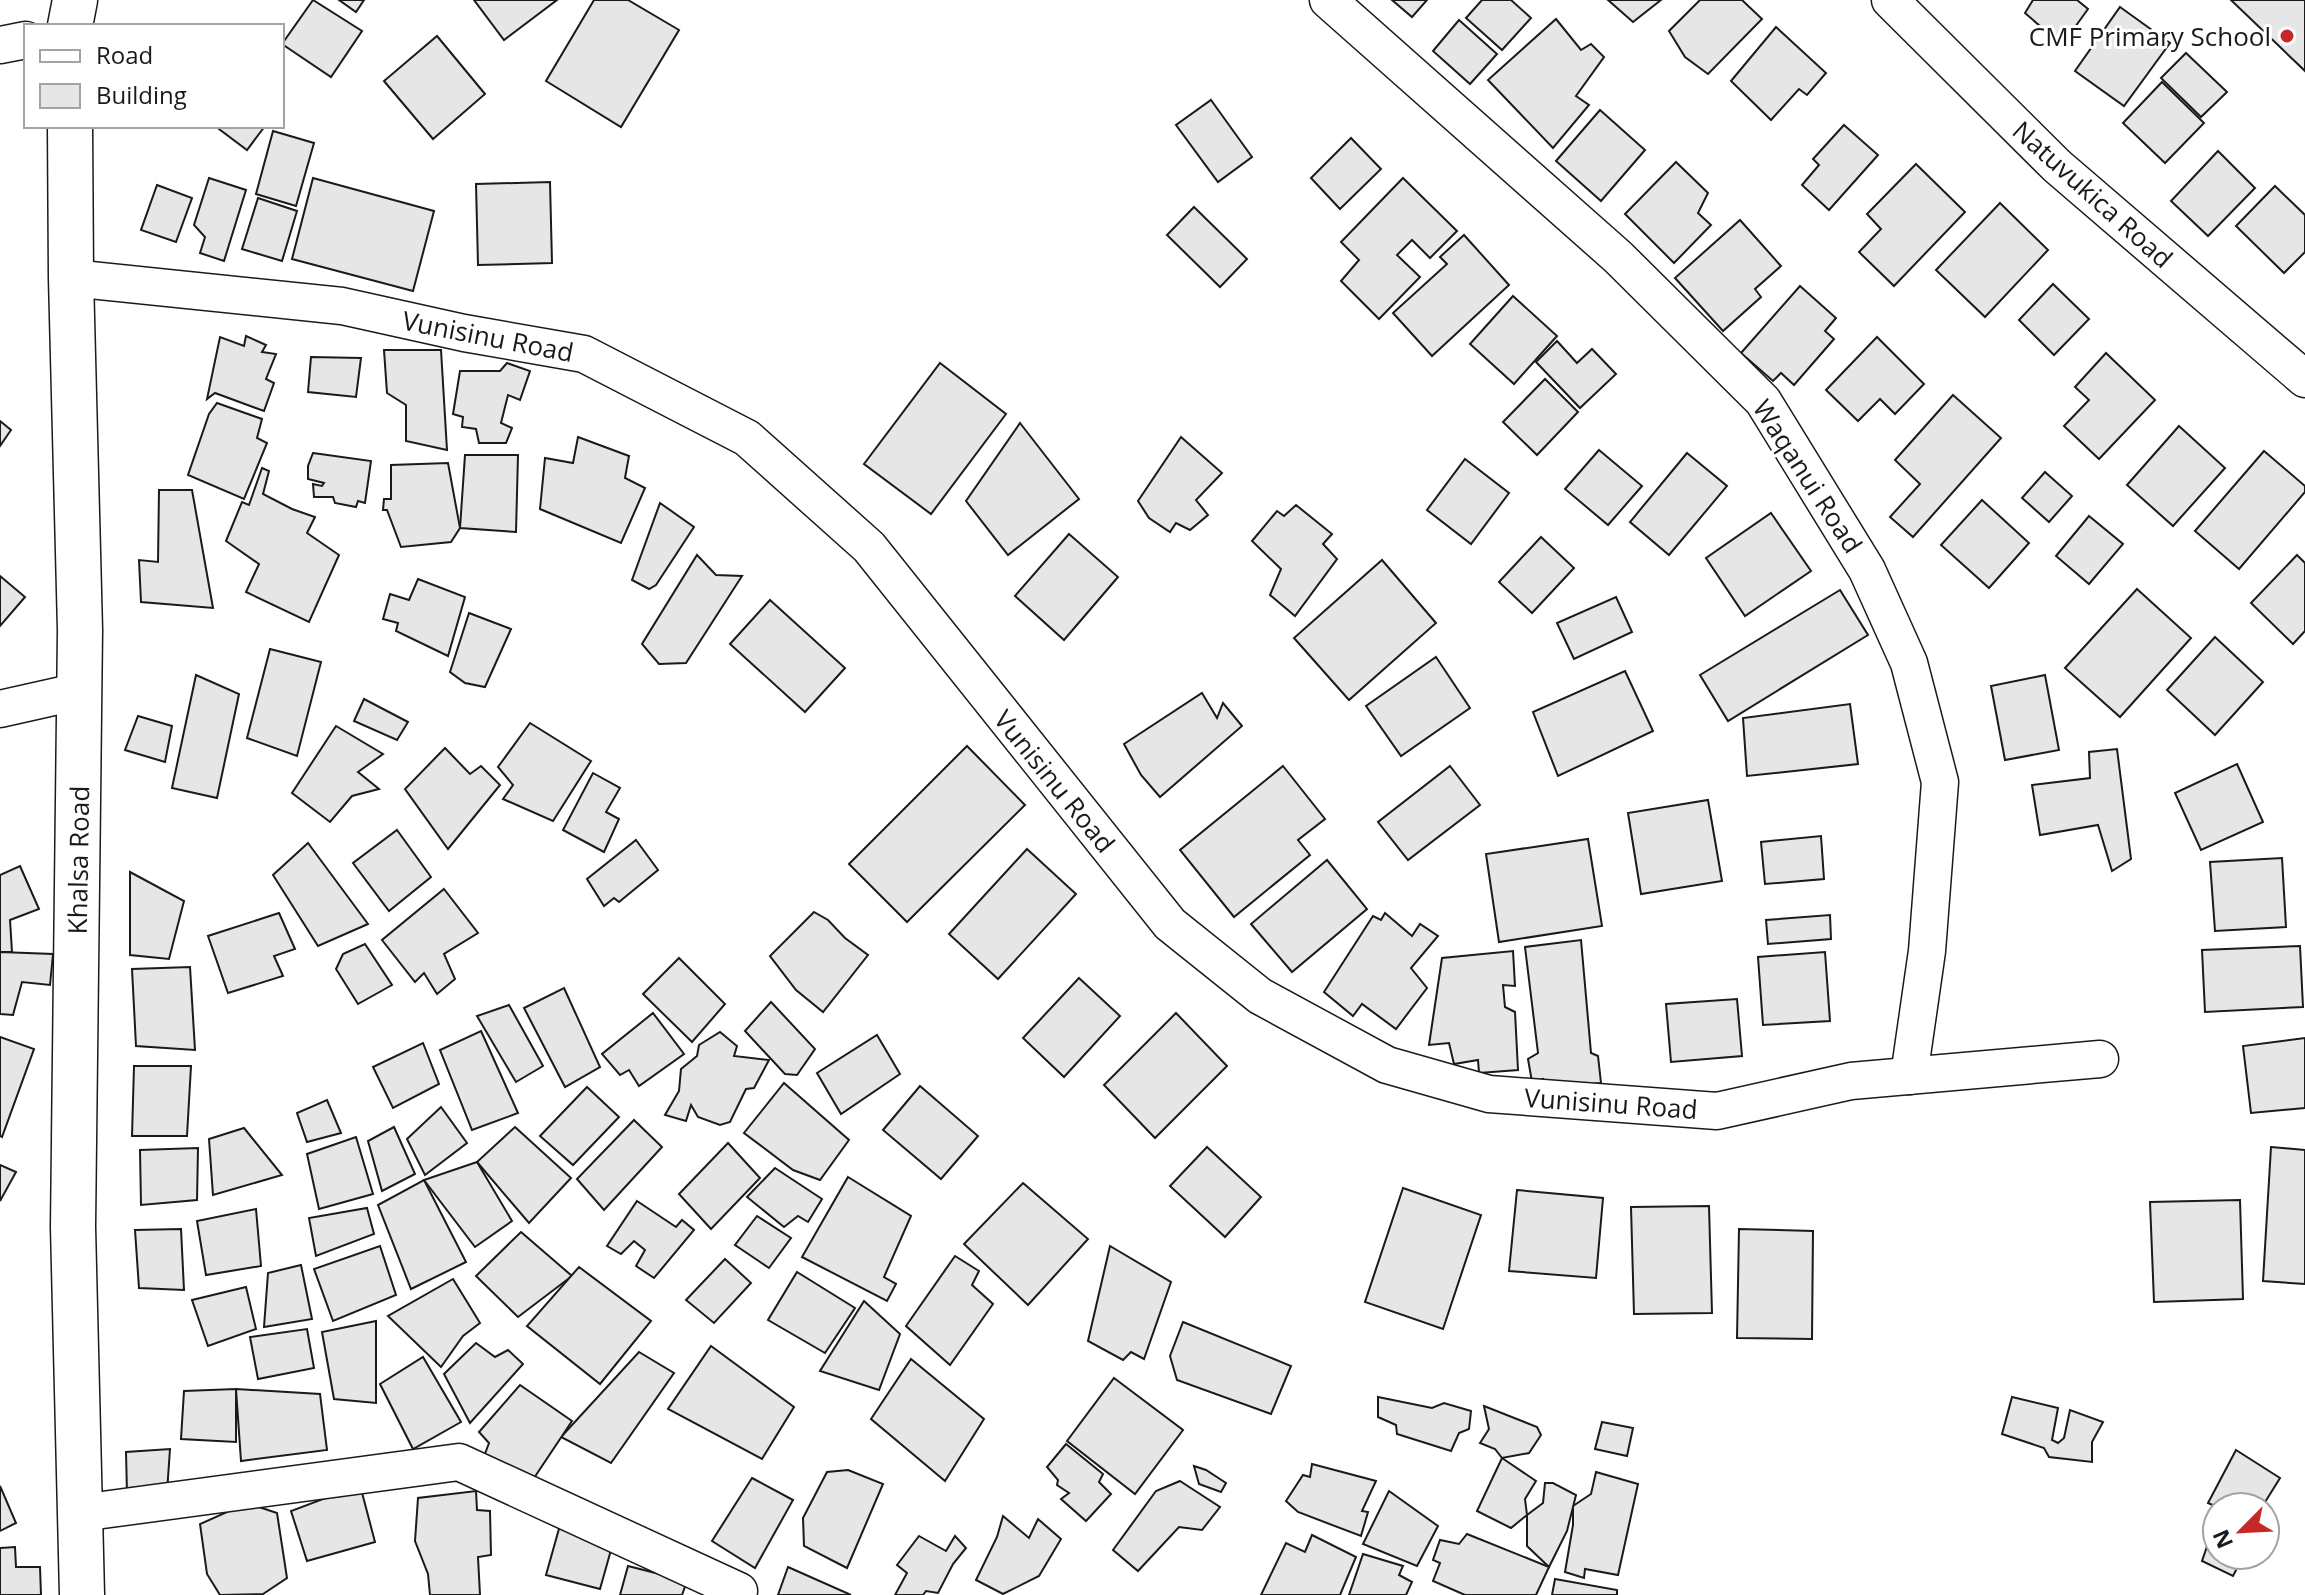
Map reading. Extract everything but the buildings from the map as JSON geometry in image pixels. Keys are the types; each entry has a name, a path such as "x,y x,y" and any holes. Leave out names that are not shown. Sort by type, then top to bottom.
{"main road":[{"path":"70,24 75,0"},
{"name":"Khalsa Road","path":"70,128 80,691 73,1227 82,1595"}],"street":[{"name":"Waqanui Road","path":"1328,0 1618,257 1763,401 1867,570 1909,663 1940,782 1927,951 1909,1076"},
{"name":"Natuvukica Road","path":"1890,0 2057,166 2305,379"},
{"path":"0,45 24,40"},
{"name":"Vunisinu Road","path":"71,278 342,306 464,333 584,354 747,438 869,547 1170,924 1260,996 1387,1065 1489,1094 1717,1111 1851,1081 2100,1059"},
{"path":"0,709 80,691"},
{"path":"80,1513 459,1462 739,1591"}],"place":[{"name":"CMF Primary School","path":"2287,36"}]}
